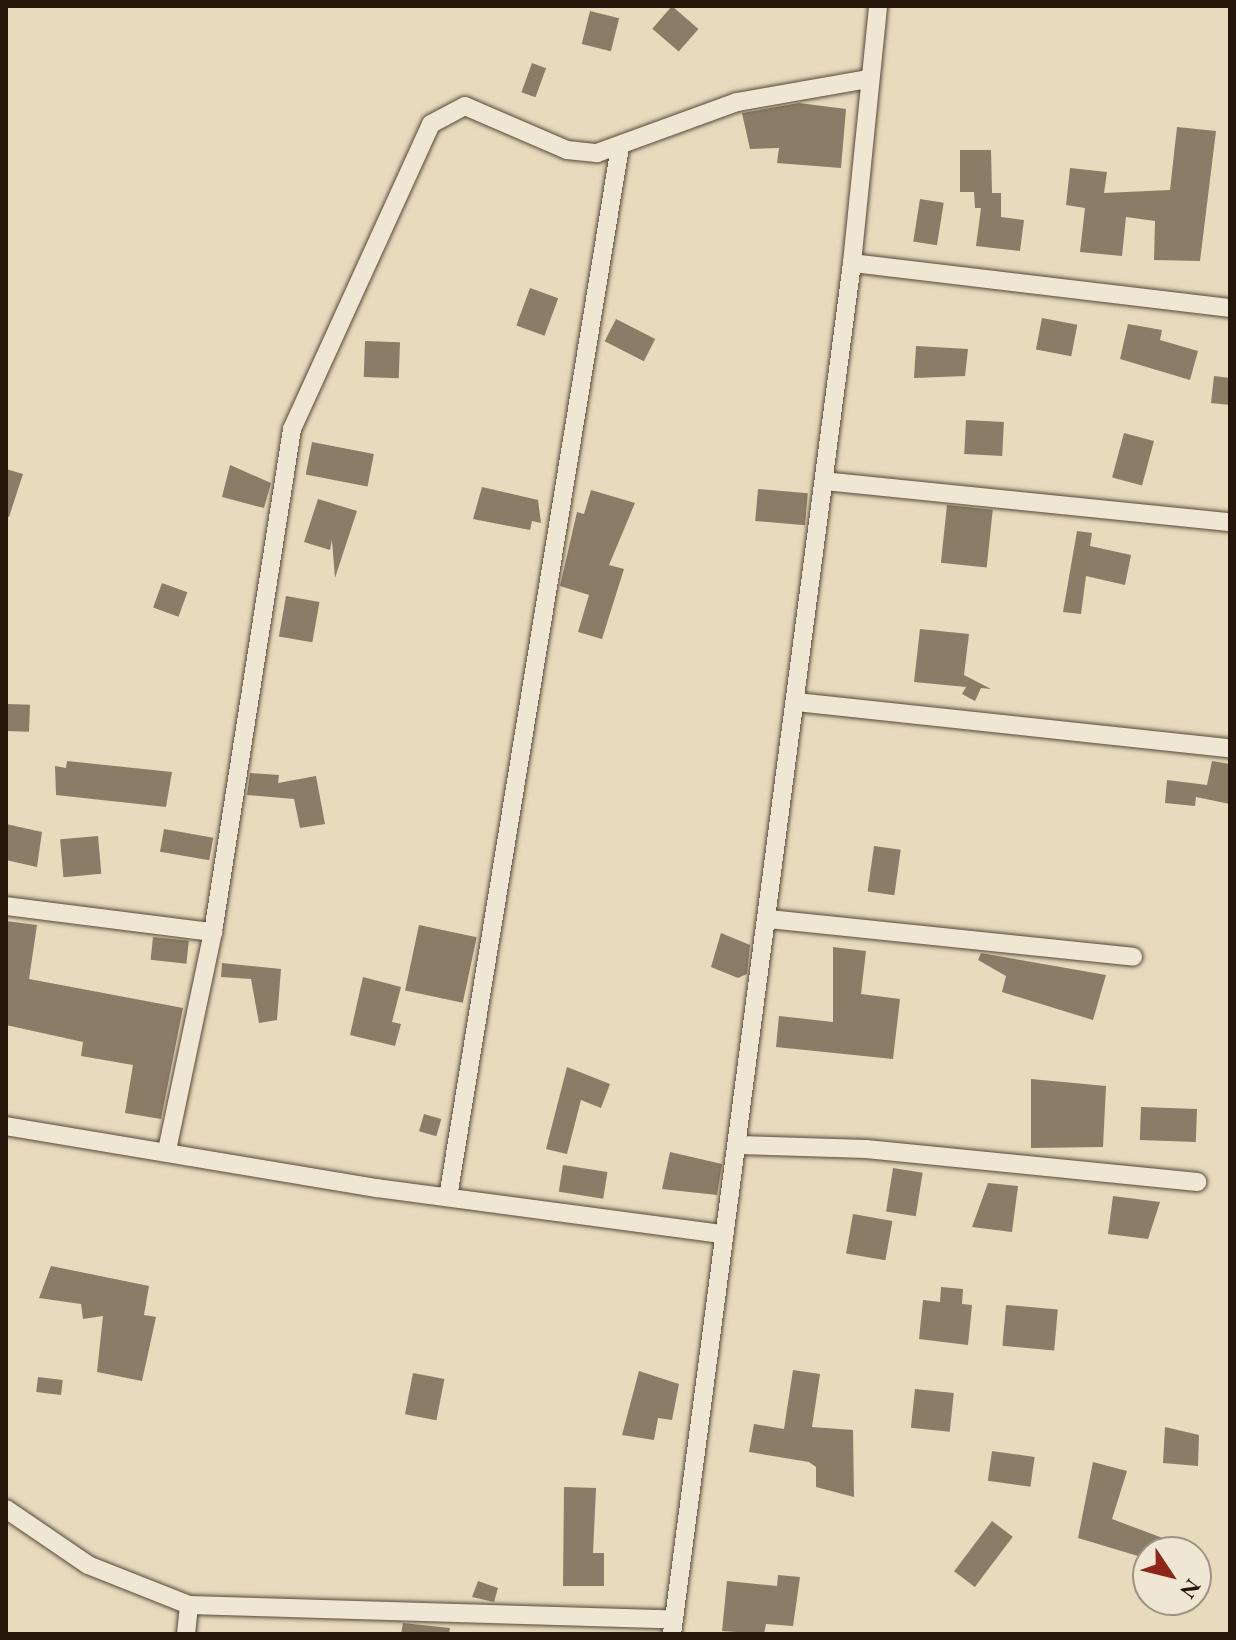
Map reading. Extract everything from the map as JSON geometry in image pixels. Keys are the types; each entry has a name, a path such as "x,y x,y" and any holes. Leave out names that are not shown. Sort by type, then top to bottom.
{"street":[{"path":"6,1509 88,1565 189,1605 673,1627 722,1234 739,1145 852,263 867,79 878,6"},
{"path":"167,1150 213,932 292,429 431,124 465,106 567,150 620,147 737,102 867,79"},
{"path":"448,1197 620,147"},
{"path":"852,263 1230,308"},
{"path":"824,481 1230,522"},
{"path":"796,702 1230,748"},
{"path":"6,906 213,932"},
{"path":"768,919 1133,957"},
{"path":"6,1126 448,1197 722,1234"},
{"path":"739,1145 866,1149 1197,1182"},
{"path":"186,1634 189,1605"}],"building":[{"path":"672,6 698,29 679,52 652,29"},
{"path":"590,11 619,18 611,51 582,44"},
{"path":"532,63 546,68 535,97 521,92"},
{"path":"799,103 846,109 841,168 777,163 779,148 750,149 742,113"},
{"path":"1177,127 1216,131 1200,261 1154,260 1155,221 1126,217 1122,256 1080,252 1085,208 1066,205 1070,168 1107,172 1104,193 1170,190"},
{"path":"960,150 991,150 992,193 1001,193 1001,217 1024,220 1020,251 976,246 981,208 975,208 974,192 960,192"},
{"path":"920,199 944,203 937,245 913,241"},
{"path":"530,288 558,298 545,336 516,326"},
{"path":"1042,318 1077,325 1071,356 1036,349"},
{"path":"616,319 655,339 644,361 605,341"},
{"path":"1128,324 1162,330 1160,340 1198,351 1190,380 1120,359"},
{"path":"365,341 400,342 399,378 364,377"},
{"path":"916,346 968,349 965,376 914,378"},
{"path":"1214,376 1230,378 1230,405 1211,403"},
{"path":"966,420 1004,422 1002,456 964,454"},
{"path":"1124,433 1154,441 1142,485 1112,477"},
{"path":"312,442 374,454 368,486 306,474"},
{"path":"230,465 271,483 264,508 222,497"},
{"path":"6,469 23,474 9,517 6,516"},
{"path":"482,487 538,500 541,523 532,521 530,530 473,519"},
{"path":"758,489 808,493 805,525 755,521"},
{"path":"591,490 635,503 609,565 624,569 602,639 578,632 589,595 560,586 577,512 584,514"},
{"path":"318,499 357,511 335,578 332,540 330,550 304,542"},
{"path":"947,505 993,510 987,567 941,563"},
{"path":"1077,531 1092,533 1090,546 1131,555 1125,585 1086,576 1081,614 1063,612"},
{"path":"162,583 187,592 178,617 153,607"},
{"path":"286,596 319,602 312,642 279,636"},
{"path":"920,629 969,634 964,675 991,689 981,688 975,701 962,694 966,687 914,682"},
{"path":"6,704 30,705 29,732 6,731"},
{"path":"67,761 172,772 166,807 56,795 55,766 66,768"},
{"path":"1212,761 1230,764 1230,804 1196,797 1195,806 1165,803 1167,780 1207,785"},
{"path":"250,773 279,775 278,783 316,776 325,824 300,828 294,799 247,795"},
{"path":"6,824 42,832 37,867 6,860"},
{"path":"164,829 213,838 209,860 160,852"},
{"path":"98,836 101,874 63,877 60,839"},
{"path":"874,846 901,850 894,895 868,892"},
{"path":"6,921 37,925 29,979 183,1008 161,1119 125,1113 133,1065 81,1056 83,1042 6,1025"},
{"path":"419,925 477,937 463,1003 405,991"},
{"path":"721,933 750,945 747,974 738,978 711,967"},
{"path":"153,937 189,941 186,964 151,960"},
{"path":"833,947 866,951 861,994 900,999 893,1059 776,1047 779,1016 833,1022"},
{"path":"981,953 1106,975 1093,1020 1002,992 1006,976 978,960"},
{"path":"222,963 281,969 277,1020 259,1023 251,979 221,977"},
{"path":"363,977 401,987 392,1022 401,1024 395,1046 350,1035"},
{"path":"567,1067 610,1084 601,1108 581,1100 567,1154 546,1149"},
{"path":"1031,1079 1106,1086 1103,1147 1031,1148"},
{"path":"1141,1107 1197,1109 1196,1142 1140,1140"},
{"path":"424,1114 441,1119 436,1136 419,1131"},
{"path":"670,1152 722,1164 717,1195 662,1189"},
{"path":"563,1165 607,1172 603,1199 559,1192"},
{"path":"893,1168 923,1173 916,1216 886,1211"},
{"path":"988,1183 1018,1186 1012,1232 972,1227"},
{"path":"1113,1196 1160,1202 1148,1239 1108,1234"},
{"path":"853,1214 892,1221 885,1260 846,1253"},
{"path":"51,1266 149,1286 144,1315 156,1317 142,1381 97,1372 103,1316 83,1319 81,1304 39,1298"},
{"path":"941,1287 963,1289 962,1304 972,1305 968,1345 919,1339 923,1300 940,1302"},
{"path":"1006,1305 1058,1310 1054,1350 1002,1346"},
{"path":"793,1370 820,1374 812,1427 853,1430 854,1497 816,1487 816,1467 809,1462 749,1452 754,1424 784,1429"},
{"path":"639,1371 679,1384 672,1420 658,1418 654,1440 622,1435"},
{"path":"413,1373 444,1379 436,1420 405,1414"},
{"path":"38,1377 63,1380 61,1395 36,1392"},
{"path":"915,1389 954,1393 950,1432 911,1428"},
{"path":"1165,1427 1199,1435 1198,1466 1163,1463"},
{"path":"992,1451 1035,1457 1030,1487 988,1481"},
{"path":"1093,1462 1127,1471 1112,1519 1157,1536 1132,1536 1132,1554 1078,1538"},
{"path":"564,1487 596,1488 593,1553 604,1553 604,1586 563,1586"},
{"path":"992,1521 1013,1537 975,1587 954,1571"},
{"path":"778,1575 800,1577 793,1626 766,1624 764,1634 722,1631 727,1581 777,1586"},
{"path":"478,1581 498,1588 494,1602 472,1597"},
{"path":"403,1623 450,1628 449,1634 401,1634"}]}
